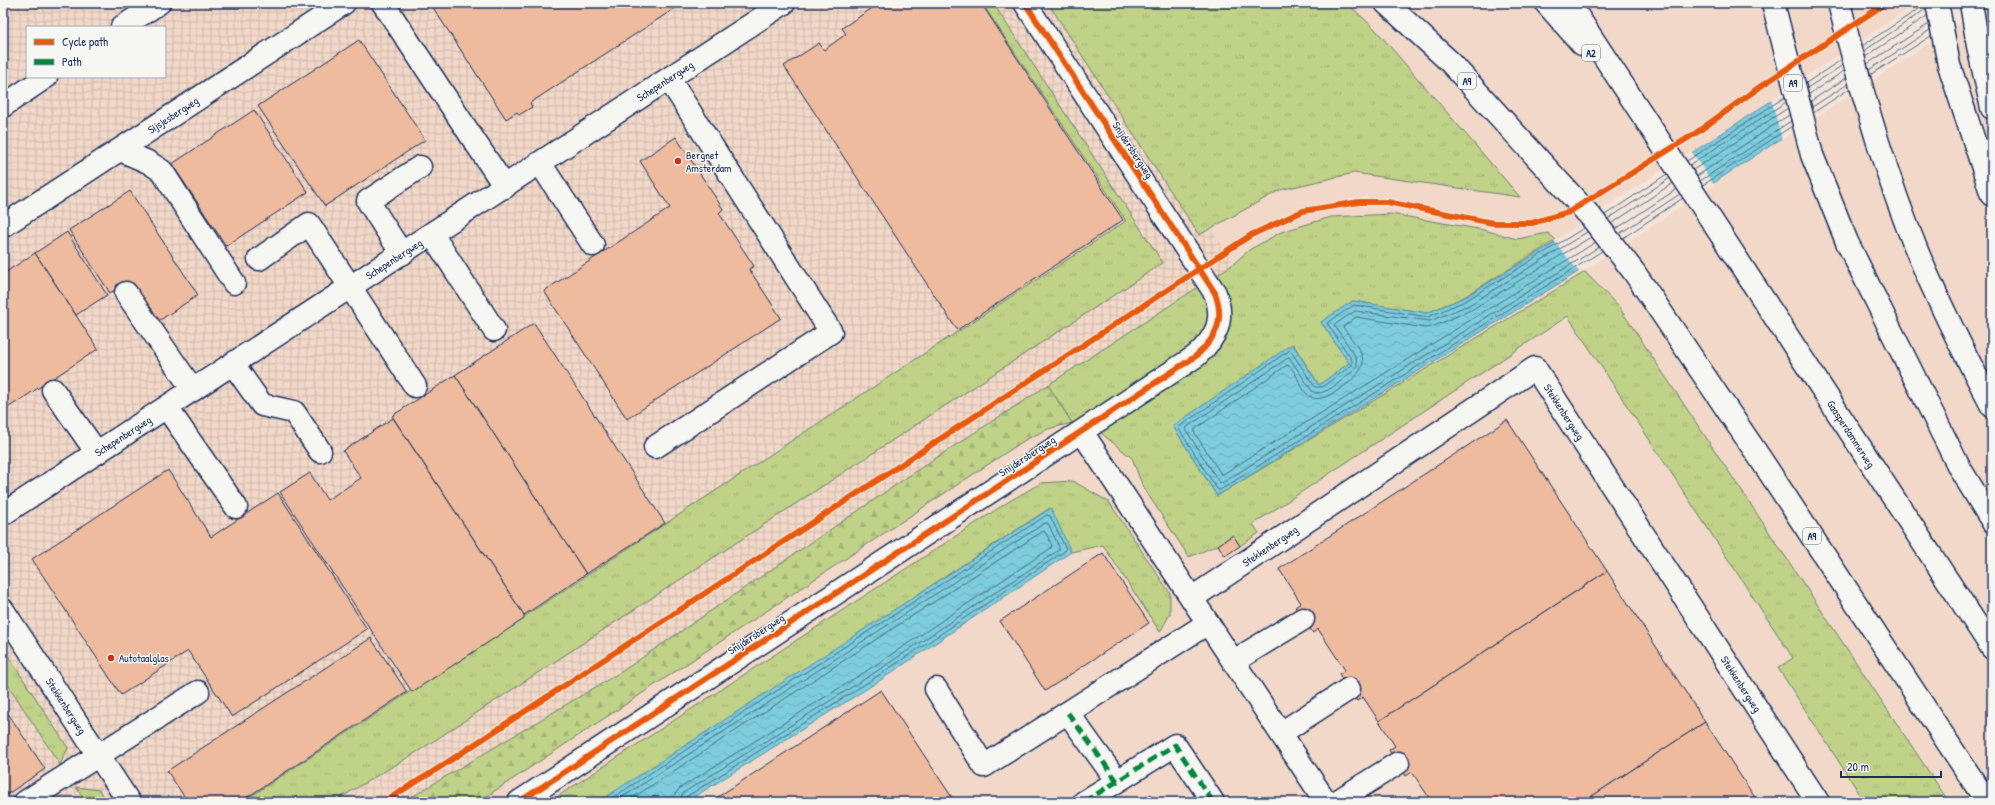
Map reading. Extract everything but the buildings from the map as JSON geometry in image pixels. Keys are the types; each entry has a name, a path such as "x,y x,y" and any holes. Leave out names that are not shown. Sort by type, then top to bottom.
{"main road":[{"path":"124,26 159,3"},
{"name":"Sijsjesbergweg","path":"3,226 344,3"},
{"path":"383,3 505,187"},
{"name":"Schepenbergweg","path":"3,514 505,187 784,3"},
{"name":"Snijdersbergweg","path":"519,802 1082,432 1196,356 1207,346 1217,327 1220,306 1215,293 1025,3"},
{"name":"A9","path":"1386,3 1450,62 1591,217 1634,272 1760,458 1987,802"},
{"name":"A2","path":"1546,3 1635,103"},
{"path":"1569,3 1635,103"},
{"path":"1839,3 1854,63 1882,156 1917,251 1970,364 1992,406"},
{"path":"1937,3 1949,65 1992,194"},
{"path":"1971,3 1978,46 1992,108"},
{"name":"A9","path":"1774,7 1812,155 1847,242 1959,467 1992,521"},
{"path":"3,106 45,78"},
{"path":"655,446 831,332 669,79"},
{"name":"Gaasperdammerweg","path":"1635,103 1710,220 1992,648"},
{"path":"120,150 148,162 162,171 234,284"},
{"path":"540,163 593,245"},
{"path":"402,254 368,201 420,167"},
{"path":"259,258 309,224 415,386"},
{"path":"432,234 494,330"},
{"path":"126,293 193,390"},
{"path":"233,364 262,405 294,412 320,451"},
{"name":"Stekkenbergweg","path":"1192,598 1535,368 1818,802"},
{"path":"53,390 97,453"},
{"path":"167,408 236,506"},
{"path":"1082,432 1326,802"},
{"name":"Stekkenbergweg","path":"3,610 129,802"},
{"path":"1234,661 1303,619"},
{"path":"936,689 984,766 1208,623"},
{"path":"1281,733 1349,689"},
{"path":"25,802 198,692"},
{"path":"1068,713 1118,781"},
{"path":"1084,802 1175,745 1213,802"},
{"path":"1336,802 1398,763"}],"shaded area":[{"path":"3,3 1992,3 1992,802 3,802"},
{"path":"3,3 1062,3 1235,265 483,802 3,802"}],"green space":[{"path":"982,3 993,3 1163,263 417,752 333,802 242,802 1126,221"},
{"path":"1048,3 1347,3 1375,29 1520,197 1354,173 1280,190 1199,235"},
{"path":"1391,214 1484,230 1517,239 1548,233 1556,240 1464,297 1427,313 1353,301 1321,322 1349,363 1319,385 1293,344 1173,426 1217,496 1585,272 1619,307 1949,802 1865,802 1778,668 1793,658 1568,316 1253,524 1259,533 1240,546 1233,536 1218,545 1189,557 1143,487 1132,458 1097,430 1072,423 1048,385 1232,265 1249,250 1281,232 1331,217"},
{"path":"1048,385 1072,423 1048,429 1025,440 478,802 403,802 624,670 931,461"},
{"path":"1073,481 1109,502 1170,593 1170,614 1160,632 1103,545 1071,552 1050,508 600,802 549,802 1008,502 1041,483"},
{"path":"3,648 68,748 60,765 3,677"},
{"path":"76,787 99,790 107,802 86,802"}],"water":[{"path":"1921,3 1988,3 1576,273 1217,496 1173,426 1292,344 1319,385 1349,363 1321,322 1353,301 1427,313 1465,297 1554,243"},
{"path":"1051,508 1071,552 876,683 686,802 598,802"}],"pier":[{"path":"1917,3 1990,3 1782,140 1771,99"},
{"path":"1691,151 1714,185 1580,273 1554,241"}],"marked path":[{"path":"1068,713 1117,781"},
{"path":"1084,802 1175,745 1213,802"}],"cycle path":[{"path":"519,802 1196,356 1214,335 1219,320 1218,303 1215,293 1025,3"},
{"path":"383,802 431,773 1251,235 1303,211 1359,202 1387,202 1493,223 1532,223 1569,212 1696,133 1761,86 1886,3"}],"place":[{"name":"Bergnet Amsterdam","path":"678,161"},
{"name":"Autotaalglas","path":"111,658"}]}
